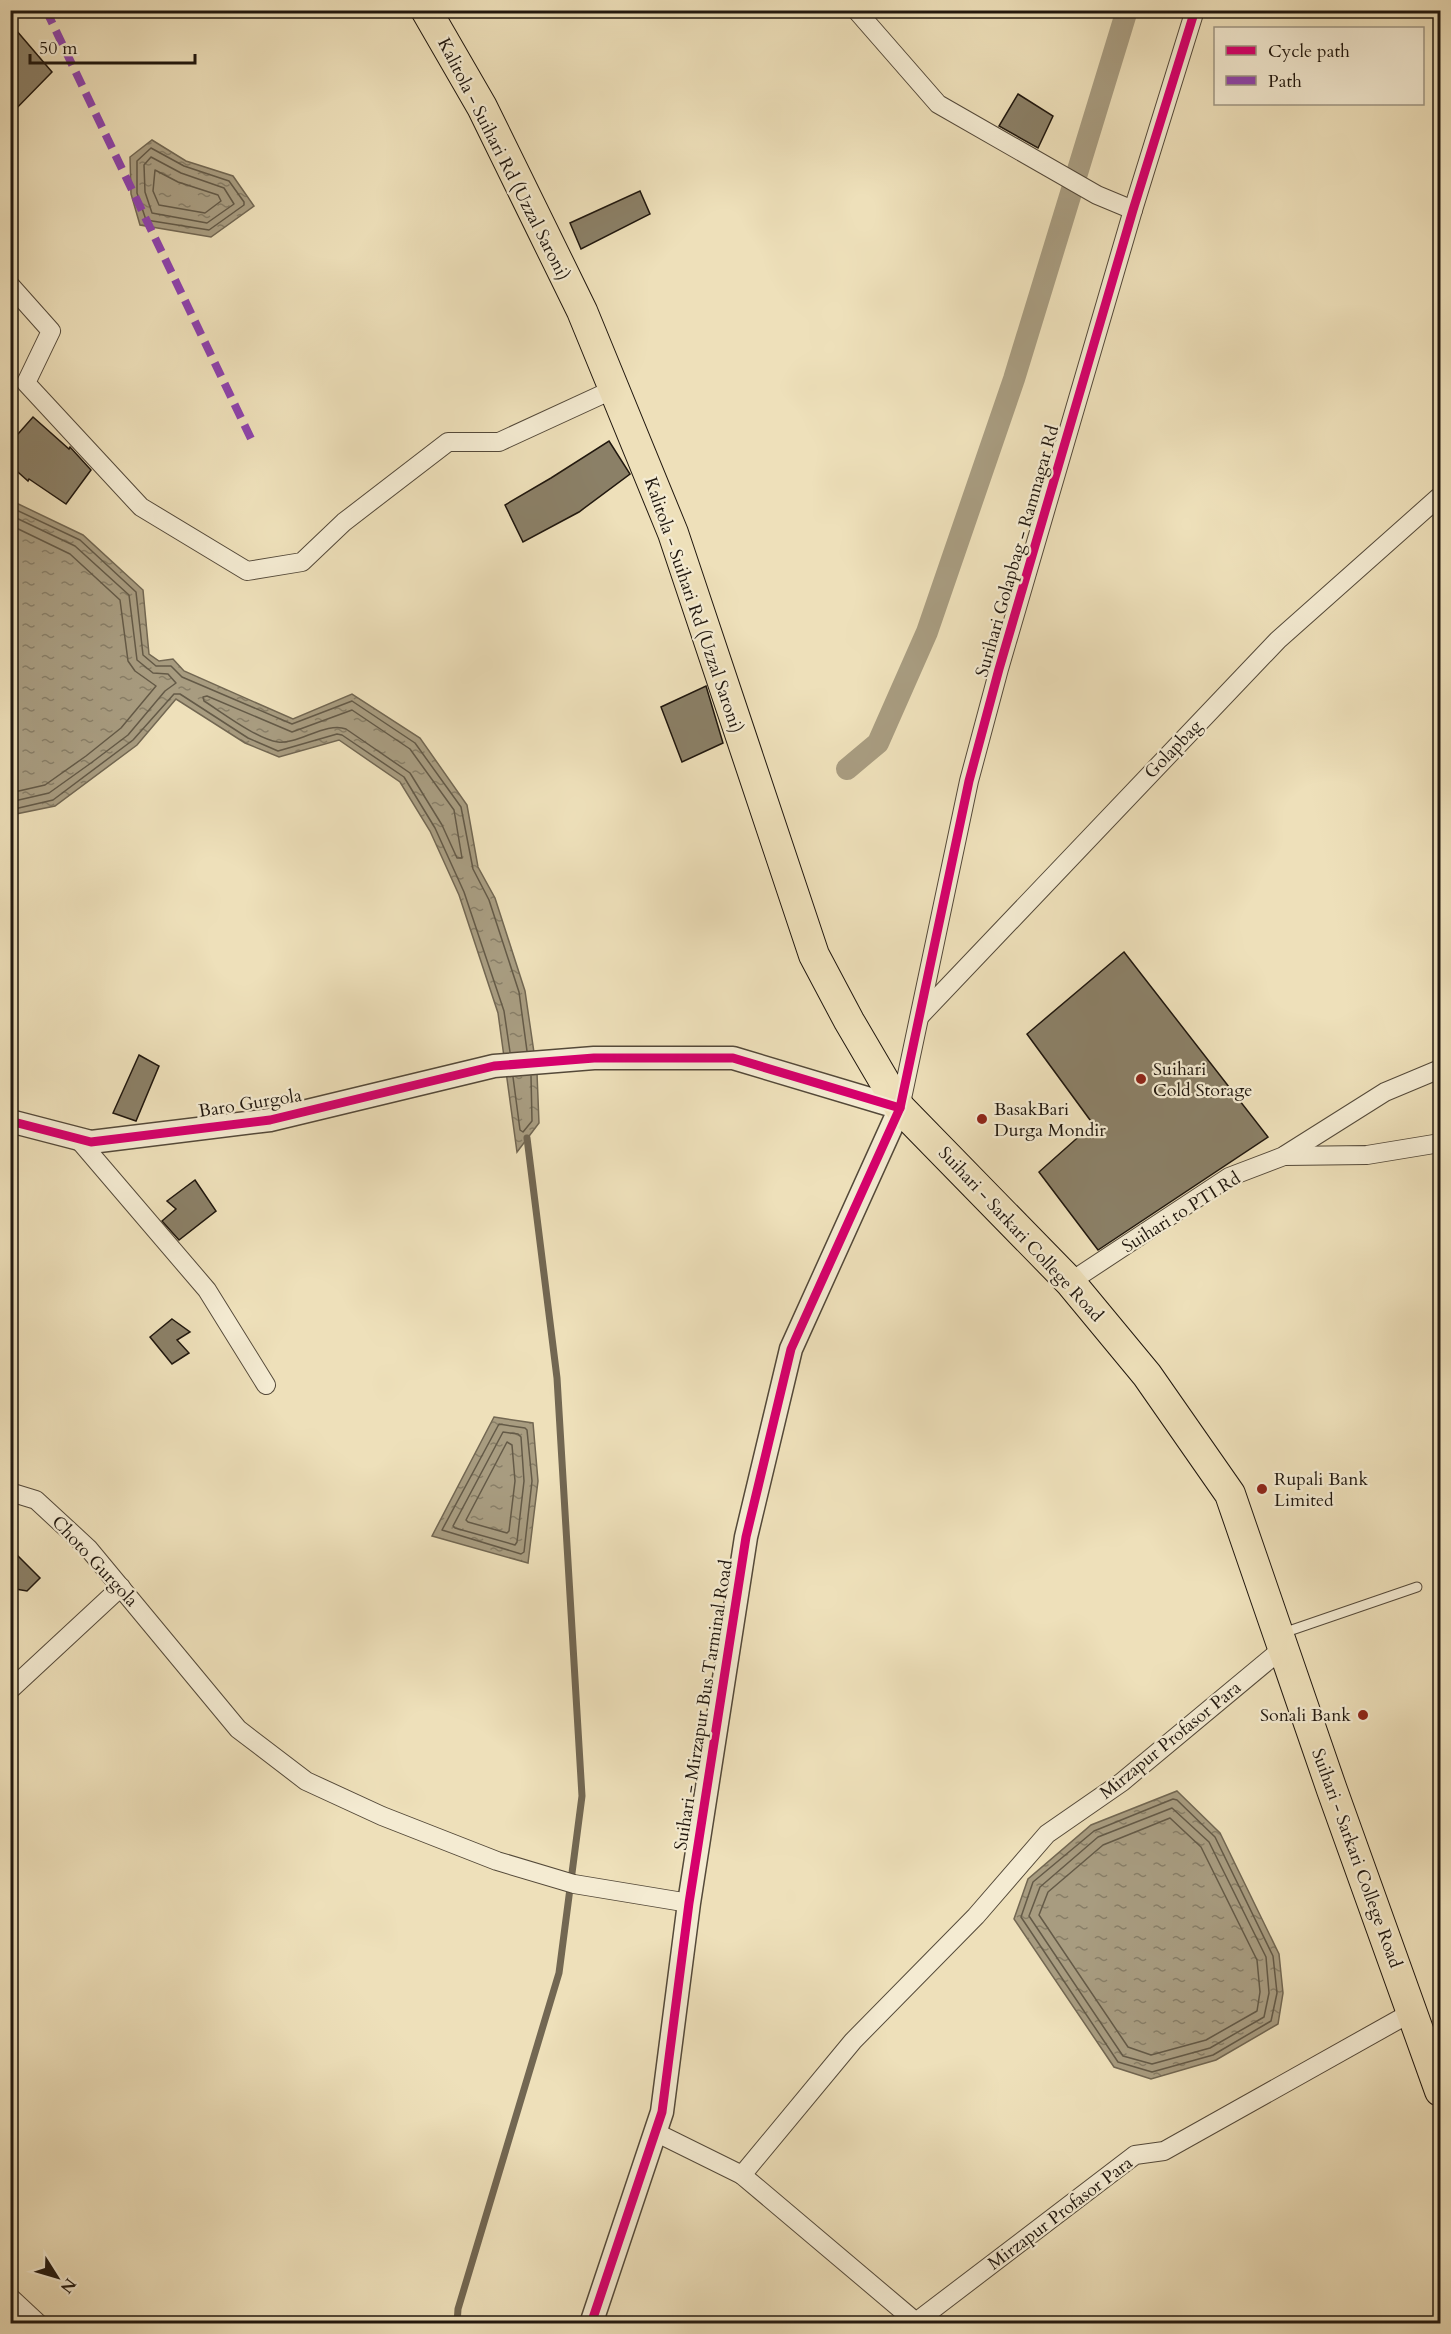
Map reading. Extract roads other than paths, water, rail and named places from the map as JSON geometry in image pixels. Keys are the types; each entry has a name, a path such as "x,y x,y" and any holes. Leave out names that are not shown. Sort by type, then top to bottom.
{"highway":[{"name":"Kalitola - Suihari Rd (Uzzal Saroni)","path":"426,10 487,118 582,311 673,533 814,955 849,1021 900,1108"},
{"name":"Suihari - Sarkari College Road","path":"900,1108 1070,1282 1147,1375 1230,1494 1440,2091"}],"street":[{"path":"856,10 938,104 1097,195 1132,210"},
{"name":"Surihari Golapbag - Ramnagar Rd","path":"900,1108 969,781 1002,658 1132,210 1195,10"},
{"path":"10,285 51,330 26,383 141,507 247,571 302,562 344,522 448,442 499,442 614,389"},
{"name":"Golapbag","path":"920,1016 1278,640 1440,496"},
{"name":"Baro Gurgola","path":"10,1121 91,1142 270,1120 494,1066 594,1058 733,1058 900,1108"},
{"path":"1284,1156 1385,1092 1440,1069"},
{"name":"Suihari - Mirzapur Bus Tarminal Road","path":"591,2324 662,2112 689,1904 746,1537 790,1348 900,1108"},
{"path":"77,1138 207,1290 266,1385"},
{"name":"Suihari to PTI Rd","path":"1070,1282 1229,1177 1284,1156 1366,1155 1440,1143"},
{"name":"Choto Gurgola","path":"10,1492 36,1500 88,1548 238,1729 306,1781 382,1816 486,1857 596,1888 689,1904"},
{"path":"10,1690 121,1587"},
{"name":"Mirzapur Profasor Para","path":"742,2175 853,2041 976,1916 1047,1834 1122,1782 1281,1642"},
{"name":"Mirzapur Profasor Para","path":"655,2132 742,2175 915,2322 1135,2155 1164,2151 1412,2012"},
{"path":"10,2297 39,2324"}],"lane":[{"path":"1281,1642 1417,1587"}],"water":[{"path":"152,140 186,161 233,176 254,206 211,237 140,225 131,194 130,157"},
{"path":"10,500 83,535 143,590 149,654 159,661 173,659 184,671 293,719 352,694 420,738 467,805 478,867 495,898 525,991 537,1073 539,1123 517,1152 498,1013 459,895 430,831 400,782 339,740 279,757 245,743 176,699 137,745 55,806 11,815"},
{"path":"494,1417 533,1423 538,1481 528,1563 432,1536"},
{"path":"1177,1791 1220,1833 1279,1954 1283,1993 1278,2024 1216,2060 1151,2079 1114,2067 1014,1919 1028,1879 1091,1825"}],"waterway":[{"path":"847,769 878,743 927,632 1014,379 1127,10"},
{"path":"457,2324 458,2309 559,1973 582,1796 557,1378 527,1138"}],"place":[{"name":"Suihari Cold Storage","path":"1141,1079"},
{"name":"BasakBari Durga Mondir","path":"982,1119"},
{"name":"Rupali Bank Limited","path":"1262,1489"},
{"name":"Sonali Bank","path":"1363,1715"}]}
